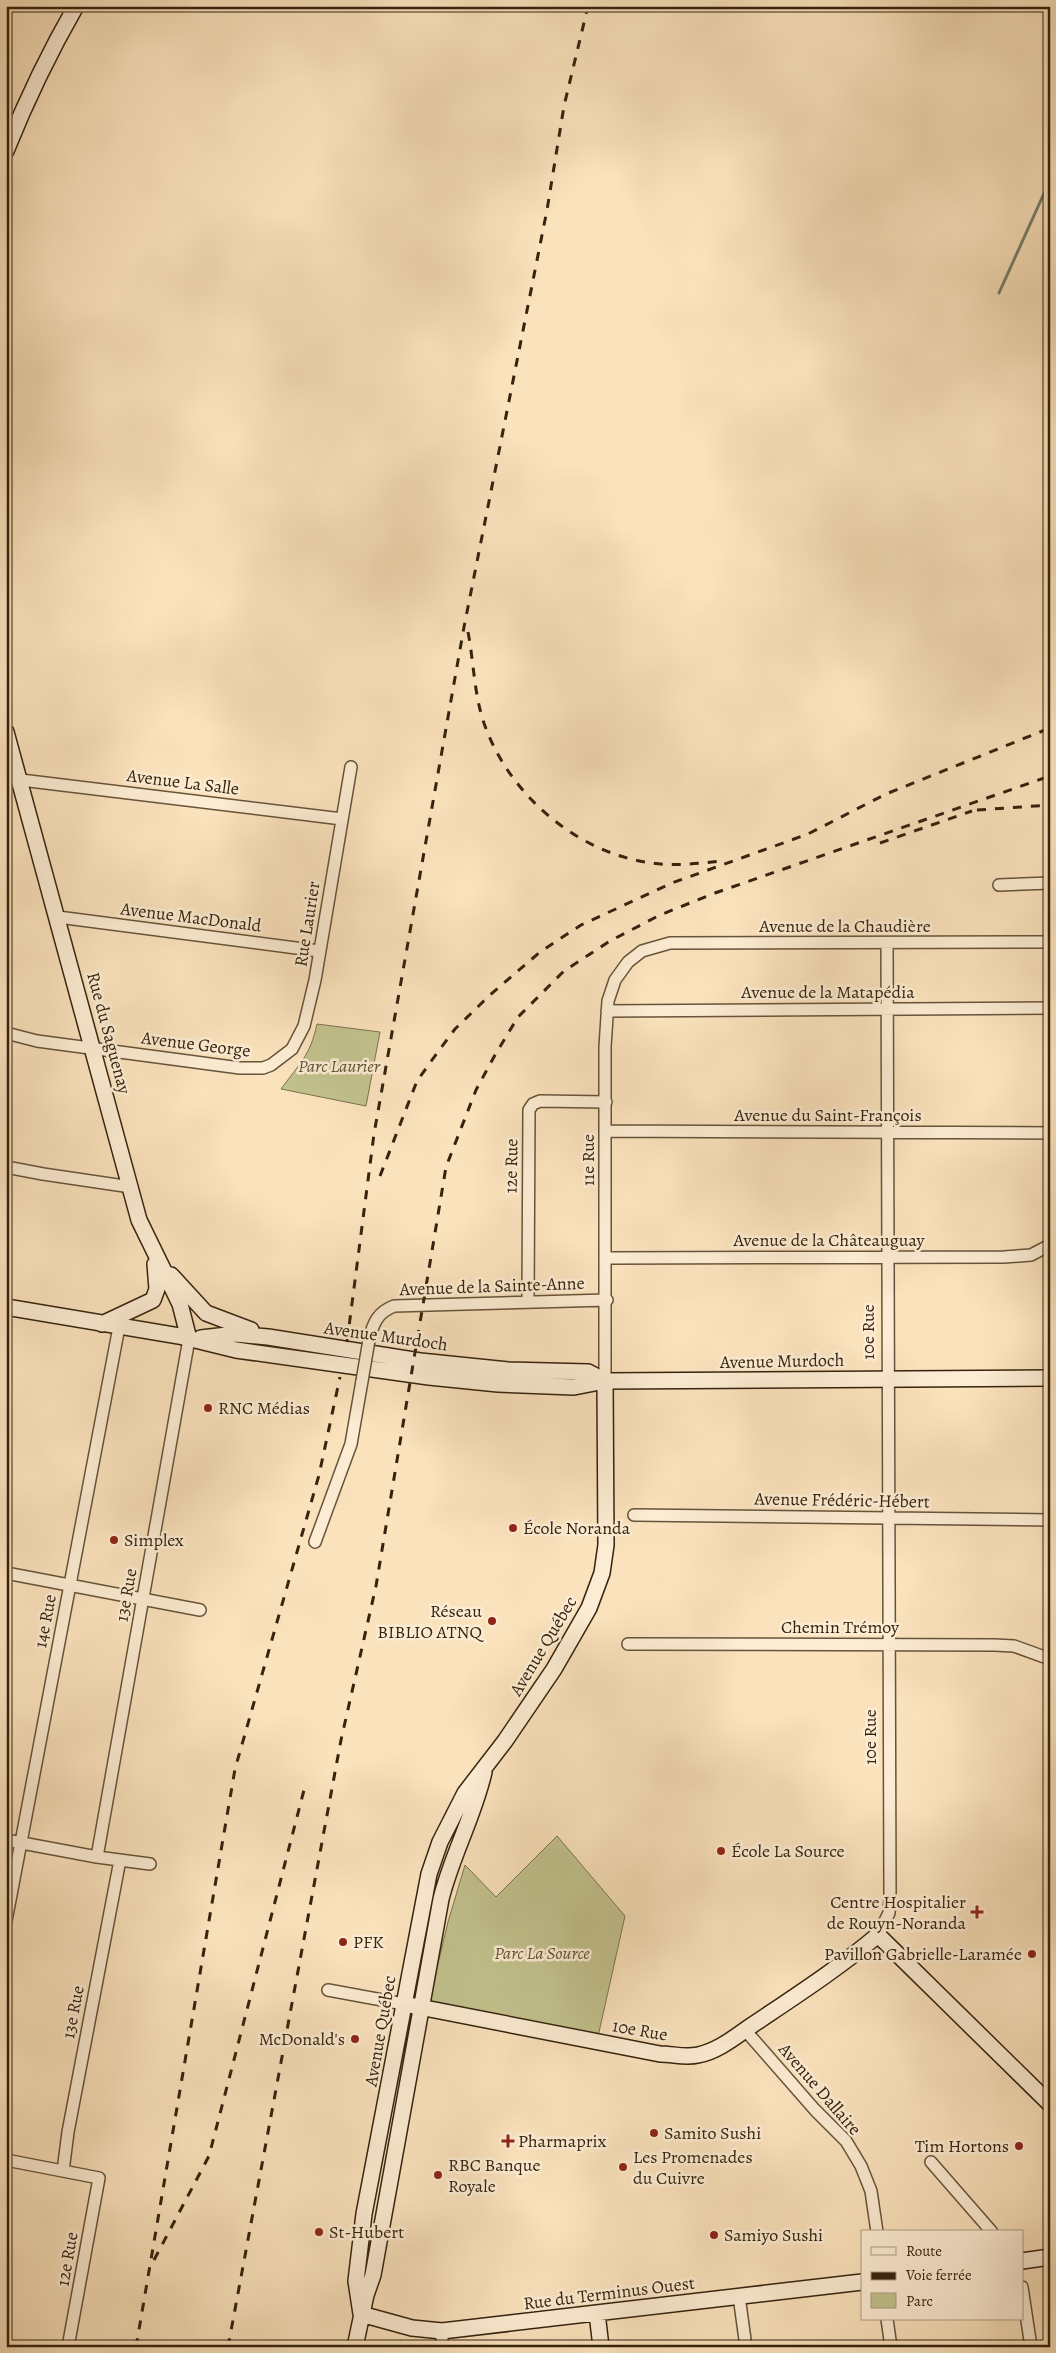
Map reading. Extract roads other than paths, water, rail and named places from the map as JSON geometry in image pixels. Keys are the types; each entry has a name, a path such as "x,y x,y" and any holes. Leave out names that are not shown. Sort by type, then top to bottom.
{"main road":[{"path":"6,151 21,113 58,36 76,6"},
{"name":"Rue du Saguenay","path":"6,732 21,780 139,1220 180,1304 189,1339"},
{"path":"102,1324 153,1300 157,1289 156,1271 150,1243"},
{"path":"150,1243 175,1280 206,1313 242,1328 281,1338"},
{"name":"Avenue Murdoch","path":"6,1307 189,1339 236,1350 476,1383 574,1387 605,1382 1050,1378"},
{"name":"Avenue Murdoch","path":"189,1339 236,1334 281,1338 430,1362 508,1370 588,1372 605,1382"},
{"name":"Avenue Québec","path":"361,2314 356,2281 364,2214 425,1890 434,1860 456,1809 466,1793 485,1769 578,1630 589,1608 602,1573 606,1545 605,1382"},
{"name":"Avenue Québec","path":"355,2347 361,2314 372,2274 445,1884 458,1845 478,1798 485,1769"},
{"path":"878,1935 1050,2104"},
{"name":"10e Rue","path":"404,2004 623,2047 686,2057 713,2050 745,2030 856,1954 878,1935"},
{"path":"1024,2261 1050,2257"},
{"name":"Rue du Terminus Ouest","path":"361,2314 412,2328 442,2331 861,2282"},
{"path":"598,2313 601,2347"}],"street":[{"name":"Rue Laurier","path":"263,1068 292,1049 298,1040 316,980 319,951 351,767"},
{"name":"Avenue La Salle","path":"21,780 342,819"},
{"path":"1000,885 1050,883"},
{"name":"Avenue MacDonald","path":"58,917 319,951"},
{"name":"Avenue de la Chaudière","path":"642,951 670,943 1050,942"},
{"name":"10e Rue","path":"878,1935 889,1913 890,1898 887,943"},
{"name":"11e Rue","path":"605,1382 607,1300 607,1011 611,988 615,980 628,962 642,951"},
{"name":"Avenue de la Matapédia","path":"607,1011 1050,1008"},
{"name":"Avenue George","path":"6,1033 37,1041 240,1068 263,1068"},
{"name":"12e Rue","path":"528,1302 529,1110 533,1104 540,1101 606,1102"},
{"name":"Avenue du Saint-François","path":"606,1131 1050,1133"},
{"path":"6,1167 131,1187"},
{"name":"Avenue de la Châteauguay","path":"606,1258 1019,1256 1031,1255 1050,1245"},
{"name":"Avenue de la Sainte-Anne","path":"315,1542 324,1513 351,1444 369,1340 376,1319 387,1308 394,1306 607,1300"},
{"name":"14e Rue","path":"6,1921 119,1327"},
{"name":"13e Rue","path":"97,1857 189,1339"},
{"name":"Avenue Frédéric-Hébert","path":"634,1515 1050,1520"},
{"path":"6,1573 200,1610"},
{"name":"Chemin Trémoy","path":"628,1644 1014,1646 1050,1659"},
{"path":"6,1840 97,1857 150,1864"},
{"name":"13e Rue","path":"63,2171 68,2132 120,1860"},
{"name":"10e Rue","path":"328,1990 404,2004"},
{"name":"Avenue Dallaire","path":"745,2030 815,2110 846,2141 861,2166 871,2192 877,2230"},
{"path":"6,2160 63,2171"},
{"path":"932,2162 990,2230"},
{"name":"12e Rue","path":"63,2171 99,2178 68,2347"},
{"path":"739,2296 746,2347"},
{"path":"1024,2300 1031,2347"},
{"path":"888,2320 891,2347"},
{"path":"442,2331 442,2347"}],"waterway":[{"path":"999,293 1050,180"}],"railway":[{"path":"347,1342 374,1134 464,627 547,210 564,106 588,6"},
{"path":"468,632 481,715 496,751 511,775 529,797 550,817 597,847 624,857 651,863 668,864 720,861"},
{"path":"380,1176 417,1081 455,1029 490,995 540,952 581,925 672,883 808,834 886,794 1050,728"},
{"path":"228,2347 341,1740 376,1586 446,1167 476,1090 518,1017 564,971 610,941 660,915 715,893 1050,776"},
{"path":"977,810 1050,805"},
{"path":"880,843 972,811"},
{"path":"136,2347 235,1769 319,1475 340,1377"},
{"path":"154,2260 209,2156 304,1790"}],"place":[{"name":"RNC Médias","path":"208,1408"},
{"name":"École Noranda","path":"513,1528"},
{"name":"Simplex","path":"114,1540"},
{"name":"Réseau BIBLIO ATNQ","path":"492,1621"},
{"name":"École La Source","path":"721,1851"},
{"name":"Centre Hospitalier de Rouyn-Noranda","path":"977,1912"},
{"name":"PFK","path":"343,1942"},
{"name":"Pavillon Gabrielle-Laramée","path":"1032,1954"},
{"name":"McDonald's","path":"355,2039"},
{"name":"Samito Sushi","path":"654,2133"},
{"name":"Pharmaprix","path":"508,2141"},
{"name":"Tim Hortons","path":"1019,2146"},
{"name":"Les Promenades du Cuivre","path":"623,2167"},
{"name":"RBC Banque Royale","path":"438,2175"},
{"name":"St-Hubert","path":"319,2232"},
{"name":"Samiyo Sushi","path":"714,2235"}],"park label":[{"name":"Parc Laurier","path":"339,1066"},
{"name":"Parc La Source","path":"542,1953"}]}
